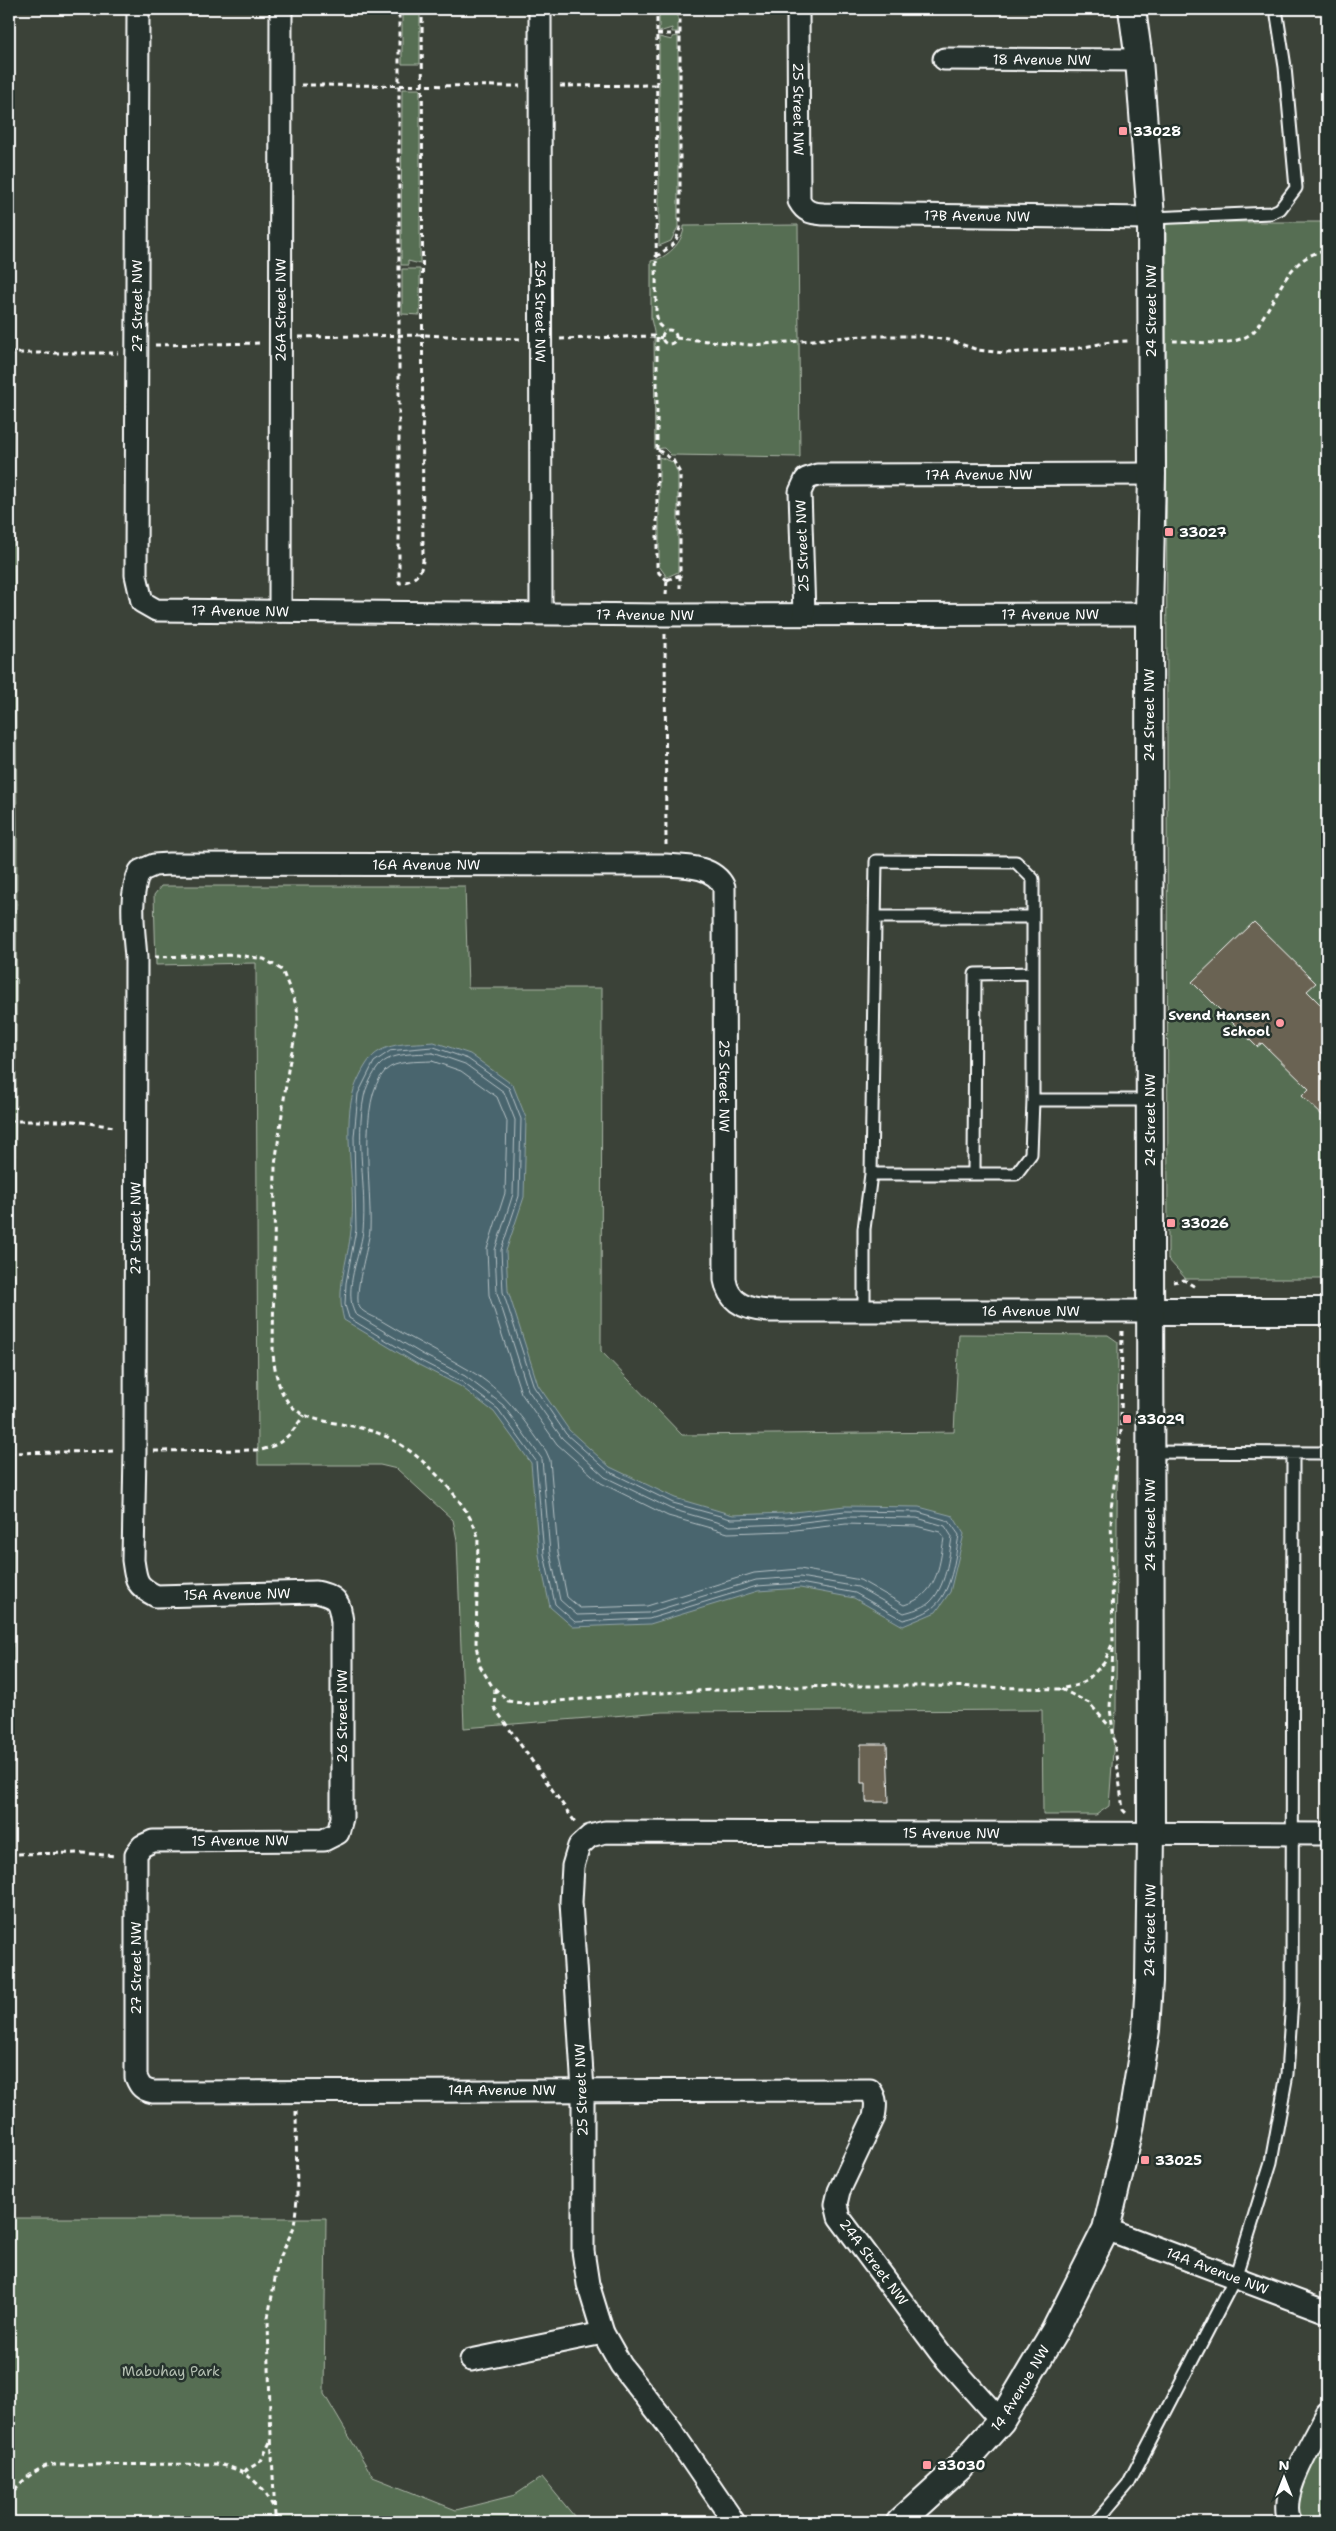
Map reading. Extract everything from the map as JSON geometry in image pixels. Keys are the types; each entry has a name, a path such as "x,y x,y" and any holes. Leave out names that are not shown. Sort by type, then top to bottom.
{"street":[{"name":"27 Street NW","path":"138,9 136,575 142,602"},
{"name":"26A Street NW","path":"280,611 281,9"},
{"name":"25A Street NW","path":"540,9 541,613"},
{"name":"25 Street NW","path":"798,9 799,201 803,209"},
{"name":"24 Street NW","path":"1106,2229 1130,2129 1146,2030 1150,1981 1149,614 1152,474 1151,218 1139,60 1132,9"},
{"name":"18 Avenue NW","path":"944,60 1139,60"},
{"name":"17B Avenue NW","path":"803,209 811,213 823,214 1151,218"},
{"name":"17A Avenue NW","path":"806,479 817,475 1152,474"},
{"name":"25 Street NW","path":"804,614 800,492 806,479"},
{"name":"17 Avenue NW","path":"142,602 156,610 1149,614"},
{"name":"16A Avenue NW","path":"140,871 154,865 169,864 666,865 690,866 711,873"},
{"name":"27 Street NW","path":"139,1586 132,1560 135,1451 136,958 133,897 135,883 140,871"},
{"name":"25 Street NW","path":"711,873 720,879 724,888 725,1280 726,1288 736,1302"},
{"name":"16 Avenue NW","path":"736,1302 755,1310 1327,1311"},
{"name":"15A Avenue NW","path":"139,1586 156,1596 316,1592 336,1598"},
{"name":"26 Street NW","path":"336,1598 342,1622 342,1818 338,1833"},
{"name":"15 Avenue NW","path":"583,1842 605,1832 1327,1834"},
{"name":"15 Avenue NW","path":"139,1853 166,1840 324,1840 338,1833"},
{"name":"25 Street NW","path":"583,1842 573,1866 572,1902 583,2090 583,2251 588,2284 603,2333 621,2364 667,2424 734,2522"},
{"name":"27 Street NW","path":"139,1853 136,2077 144,2090"},
{"name":"14A Avenue NW","path":"144,2090 861,2088"},
{"name":"24A Street NW","path":"861,2088 870,2090 874,2096 876,2104 874,2117 839,2191 836,2204 840,2217 942,2355 1001,2421"},
{"name":"14A Avenue NW","path":"1106,2229 1327,2312"},
{"name":"14 Avenue NW","path":"900,2522 959,2468 1001,2421 1054,2332 1106,2229"},
{"path":"471,2360 603,2333"},
{"path":"1290,2521 1286,2508 1288,2493 1327,2413"}],"lane":[{"path":"1151,218 1271,212 1280,209 1296,188 1285,67 1276,9"},
{"path":"864,1311 864,1229 871,1174 876,861 1016,862 1033,880 1033,1100 1031,1154 1016,1174 871,1174"},
{"path":"875,917 1033,917"},
{"path":"974,1174 975,974 1033,973"},
{"path":"1033,1100 1150,1100"},
{"path":"1150,1452 1327,1452"},
{"path":"1096,2522 1128,2484 1234,2278 1271,2162 1287,2074 1292,2000 1293,1453"}],"path":[{"path":"399,9 422,9 422,567 415,578 399,583 399,85 399,9"},
{"path":"657,9 656,320 665,330 674,332 676,338"},
{"path":"656,257 675,243 680,228 680,9"},
{"path":"656,34 680,34"},
{"path":"292,85 528,86"},
{"path":"552,86 656,85"},
{"path":"1180,341 1226,342 1250,335 1267,313 1294,266 1312,254 1327,250"},
{"path":"665,330 659,338 657,449 658,569 667,580 666,596"},
{"path":"295,337 422,336 525,339"},
{"path":"554,339 659,338 669,344 676,338 751,345 846,337 919,336 949,340 978,350 1005,353 1074,349 1110,342 1138,341"},
{"path":"156,344 266,343"},
{"path":"9,353 119,353"},
{"path":"657,449 673,460 680,473 680,588"},
{"path":"667,580 680,575"},
{"path":"665,633 666,865"},
{"path":"136,958 237,955 264,959 282,970 291,986 297,1007 298,1022 288,1070 275,1165 273,1353 276,1376 281,1392 290,1404 304,1415 316,1421 360,1428 386,1436 410,1451 460,1499 474,1521 478,1537 476,1645 480,1666 495,1689 508,1700 528,1704 672,1693 810,1688 916,1686 1060,1689 1086,1681 1104,1663 1113,1642"},
{"path":"9,1121 74,1121 108,1127 135,1127"},
{"path":"1124,1311 1121,1337 1121,1431 1111,1509 1113,1642 1110,1692 1112,1728 1123,1810 1151,1834"},
{"path":"154,1451 262,1450 276,1446 290,1435 304,1415"},
{"path":"9,1452 119,1451"},
{"path":"495,1689 494,1708 583,1842"},
{"path":"1060,1689 1089,1703 1112,1728"},
{"path":"9,1854 139,1853"},
{"path":"275,2516 268,2318 278,2262 294,2227 298,2199 296,2091"},
{"path":"244,2472 261,2461 269,2446 271,2436"},
{"path":"9,2497 18,2485 31,2474 42,2467 57,2464 216,2464 231,2466 244,2472 254,2480 266,2494 277,2522"}],"green space":[{"path":"659,9 678,9 678,32 672,32 672,28 659,32"},
{"path":"402,11 420,11 420,64 402,64"},
{"path":"678,36 678,227 671,241 659,246 659,37 672,40 672,37"},
{"name":"Mabuhay Park","path":"9,59 17,829 11,2218 326,2218 324,2394 373,2477 456,2510 515,2495 542,2477 579,2522 9,2522"},
{"path":"402,89 420,89 420,264 408,261 408,265 401,265"},
{"path":"1166,222 1327,222 1327,1279 1186,1279 1168,1259"},
{"path":"798,225 800,457 671,455 664,448 655,449 651,261 662,257 678,244 684,226"},
{"path":"402,269 420,269 420,315 402,314"},
{"path":"659,457 673,462 678,474 678,572 667,577 659,566"},
{"path":"161,886 465,886 468,988 602,988 601,1351 682,1435 954,1432 959,1334 1108,1335 1118,1342 1116,1711 1109,1806 1096,1815 1043,1815 1042,1710 662,1712 464,1728 457,1540 453,1520 397,1469 380,1465 258,1465 256,963 156,965 154,895"},
{"path":"1327,2418 1327,2522 1306,2522 1296,2507 1297,2481"}],"water":[{"path":"434,1042 470,1054 513,1085 526,1118 524,1197 506,1251 508,1291 538,1385 569,1430 610,1467 675,1498 733,1515 786,1513 845,1506 919,1507 953,1516 964,1534 950,1592 936,1612 903,1626 854,1598 800,1588 758,1591 650,1624 573,1627 550,1607 539,1555 531,1463 494,1412 460,1386 417,1364 344,1320 341,1286 352,1213 349,1126 354,1089 365,1066 376,1053 400,1044"}],"building":[{"name":"Svend Hansen School","path":"1254,922 1316,983 1307,991 1327,1011 1327,1120 1302,1096 1309,1089 1262,1043 1257,1047 1192,982"},
{"path":"861,1744 887,1744 889,1802 866,1802 866,1783 861,1783"}],"place":[{"name":"33028","path":"1123,131"},
{"name":"33027","path":"1169,532"},
{"name":"Svend Hansen School","path":"1280,1023"},
{"name":"33026","path":"1171,1223"},
{"name":"33029","path":"1127,1419"},
{"name":"33025","path":"1145,2160"},
{"name":"33030","path":"927,2465"}]}
